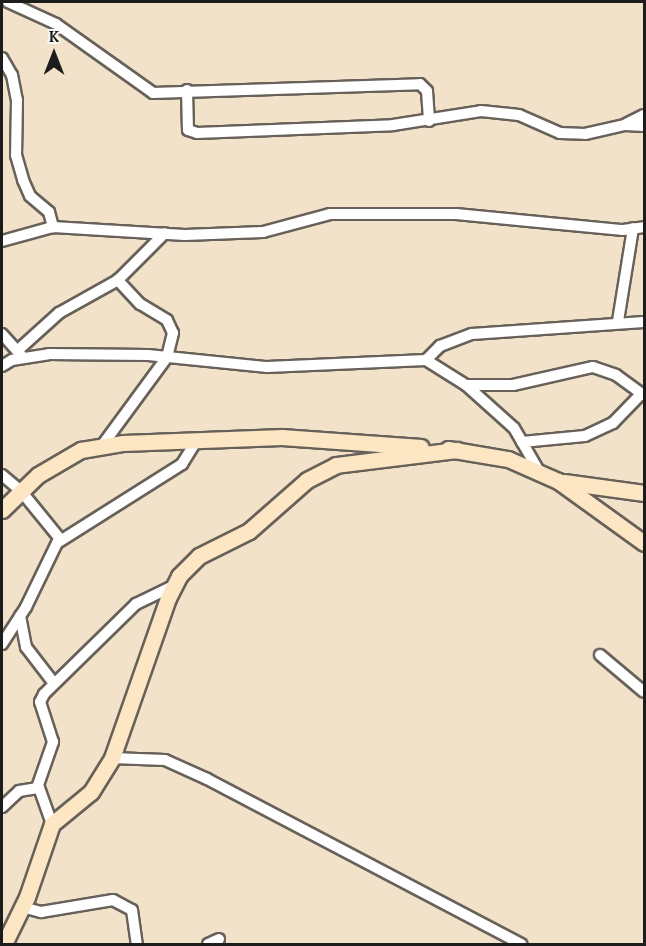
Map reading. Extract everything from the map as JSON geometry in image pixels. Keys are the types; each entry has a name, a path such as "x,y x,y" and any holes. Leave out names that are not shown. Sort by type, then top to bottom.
{"street":[{"path":"8,2 56,24 153,93 187,90 420,84 427,91 429,121"},
{"path":"2,58 12,75 17,100 16,155 23,180 30,196 49,212 53,227"},
{"path":"187,90 188,130 197,133 429,121 481,111 502,111 560,133 585,134 625,125 645,115"},
{"path":"625,125 645,126"},
{"path":"2,241 53,227 165,233 263,232 330,214 456,214 639,228 618,321"},
{"path":"2,366 21,355 59,314 118,280 165,233"},
{"path":"101,447 167,357 173,333 166,320 140,304 118,280"},
{"path":"426,360 440,346 472,334 618,321 645,322"},
{"path":"2,334 21,355 167,357 267,367 426,360 466,385 514,428 540,473"},
{"path":"466,385 513,385 593,367 616,375 643,394 613,423 585,436 522,442"},
{"path":"2,510 38,475 81,450 282,437 457,450 508,459 558,481 645,543"},
{"path":"2,644 20,616 43,565 61,540 182,464 196,442"},
{"path":"4,945 22,907 52,824 91,792 112,758 175,585 200,556 249,531 307,480 336,465 457,450"},
{"path":"2,475 21,491 61,540"},
{"path":"558,481 645,493"},
{"path":"52,824 38,788 53,742 40,702 53,682 136,604 175,585"},
{"path":"20,616 26,647 53,682"},
{"path":"600,655 645,692"},
{"path":"112,758 165,760 207,779 470,914 521,945"},
{"path":"2,807 19,791 38,788"},
{"path":"22,907 41,912 113,900 132,910 136,945"},
{"path":"208,945 219,939"}]}
